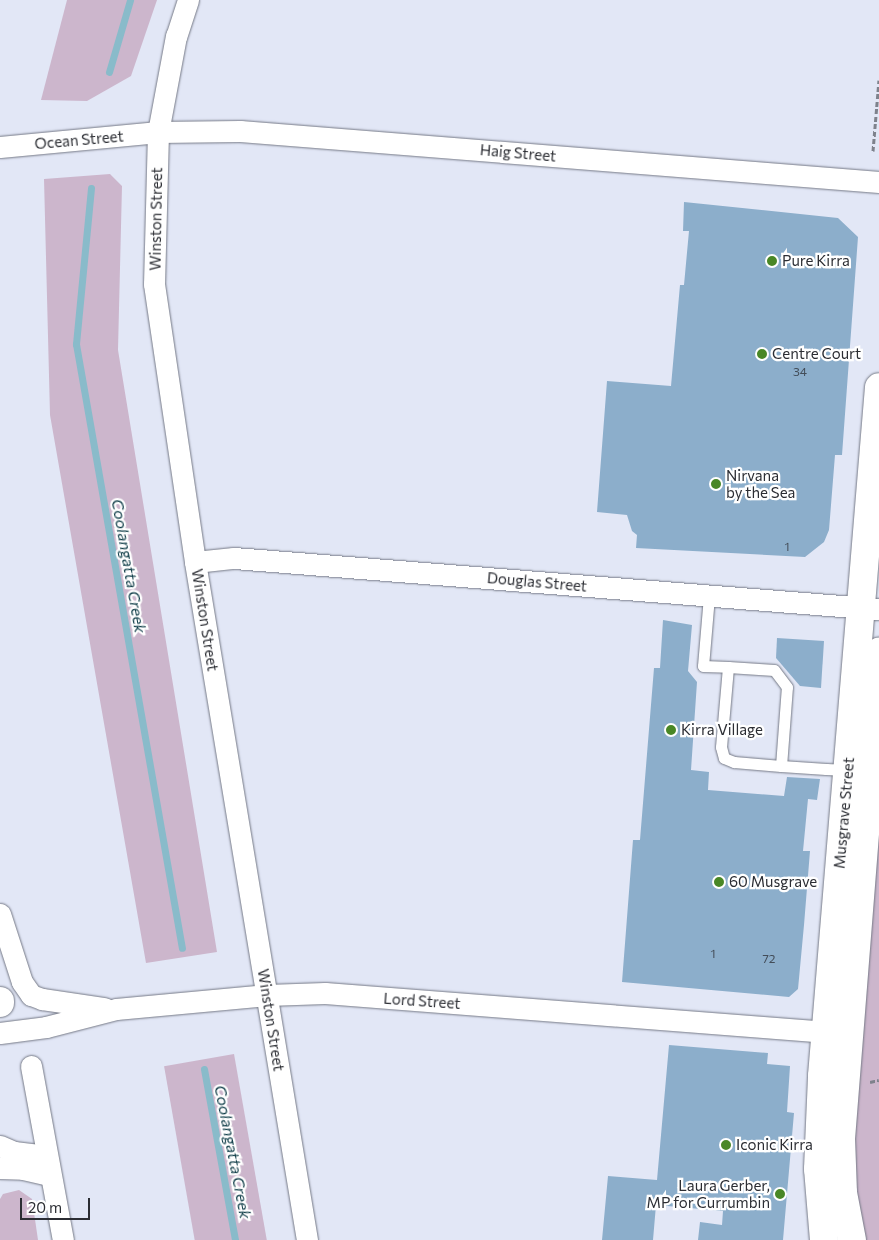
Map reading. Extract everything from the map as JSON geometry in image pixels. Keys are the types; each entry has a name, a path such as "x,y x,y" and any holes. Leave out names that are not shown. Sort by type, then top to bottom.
{"main road":[{"name":"Musgrave Street","path":"852,1240 843,1193 837,1033 847,770 870,609 879,387"},
{"name":"Musgrave Street","path":"824,1240 818,1169 837,1033 879,651"}],"street":[{"name":"Winston Street","path":"188,0 176,36 158,132 154,284 195,562 307,1240"},
{"name":"Haig Street","path":"158,132 240,131 879,182"},
{"name":"Ocean Street","path":"0,147 158,132"},
{"name":"Douglas Street","path":"195,562 234,558 870,609"},
{"path":"0,914 22,982 31,994 44,999 116,1009"},
{"name":"Lord Street","path":"0,1033 46,1027 116,1009 267,995 325,993 837,1033"},
{"path":"31,1066 63,1240"},
{"path":"0,1146 48,1166"},
{"path":"0,1168 23,1169 48,1166"}],"lane":[{"path":"709,596 703,666 774,670 788,687 781,766"},
{"path":"728,667 721,747 724,758 734,762 847,770"}],"path":[{"path":"873,151 879,80"}],"shaded area":[{"path":"67,0 157,0 131,76 87,101 41,100"},
{"path":"110,174 122,186 118,350 217,952 146,963 50,415 44,179"},
{"path":"879,789 879,1240 863,1240 852,1170"},
{"path":"234,1054 267,1240 195,1240 164,1066"},
{"path":"19,1190 32,1199 38,1240 0,1240 0,1199 3,1194"}],"building":[{"path":"684,202 838,218 858,237 842,455 835,455 829,530 824,542 805,557 636,548 637,535 632,531 627,515 597,512 607,381 671,386 680,285 684,285 689,231 683,231"},
{"path":"663,620 692,625 688,671 697,682 691,770 709,772 708,790 784,796 787,777 820,779 817,800 808,799 803,851 810,851 798,989 789,997 622,982 633,840 640,840 654,668 660,668"},
{"path":"777,638 824,641 821,688 800,686 776,658"},
{"name":"Iconic Kirra","path":"669,1045 768,1053 767,1064 790,1066 787,1112 794,1113 783,1240 698,1240 700,1222 722,1225 723,1211 656,1205 653,1240 602,1240 608,1176 657,1180"}],"waterway":[{"name":"Coolangatta Creek","path":"109,72 130,0"},
{"name":"Coolangatta Creek","path":"91,188 76,344 182,948"},
{"name":"Coolangatta Creek","path":"204,1069 235,1240"}],"place":[{"name":"Pure Kirra","path":"772,261"},
{"name":"Centre Court","path":"762,354"},
{"name":"Nirvana by the Sea","path":"716,484"},
{"name":"Kirra Village","path":"671,730"},
{"name":"60 Musgrave","path":"719,882"},
{"name":"Iconic Kirra","path":"726,1145"},
{"name":"Laura Gerber, MP for Currumbin","path":"780,1194"}]}
